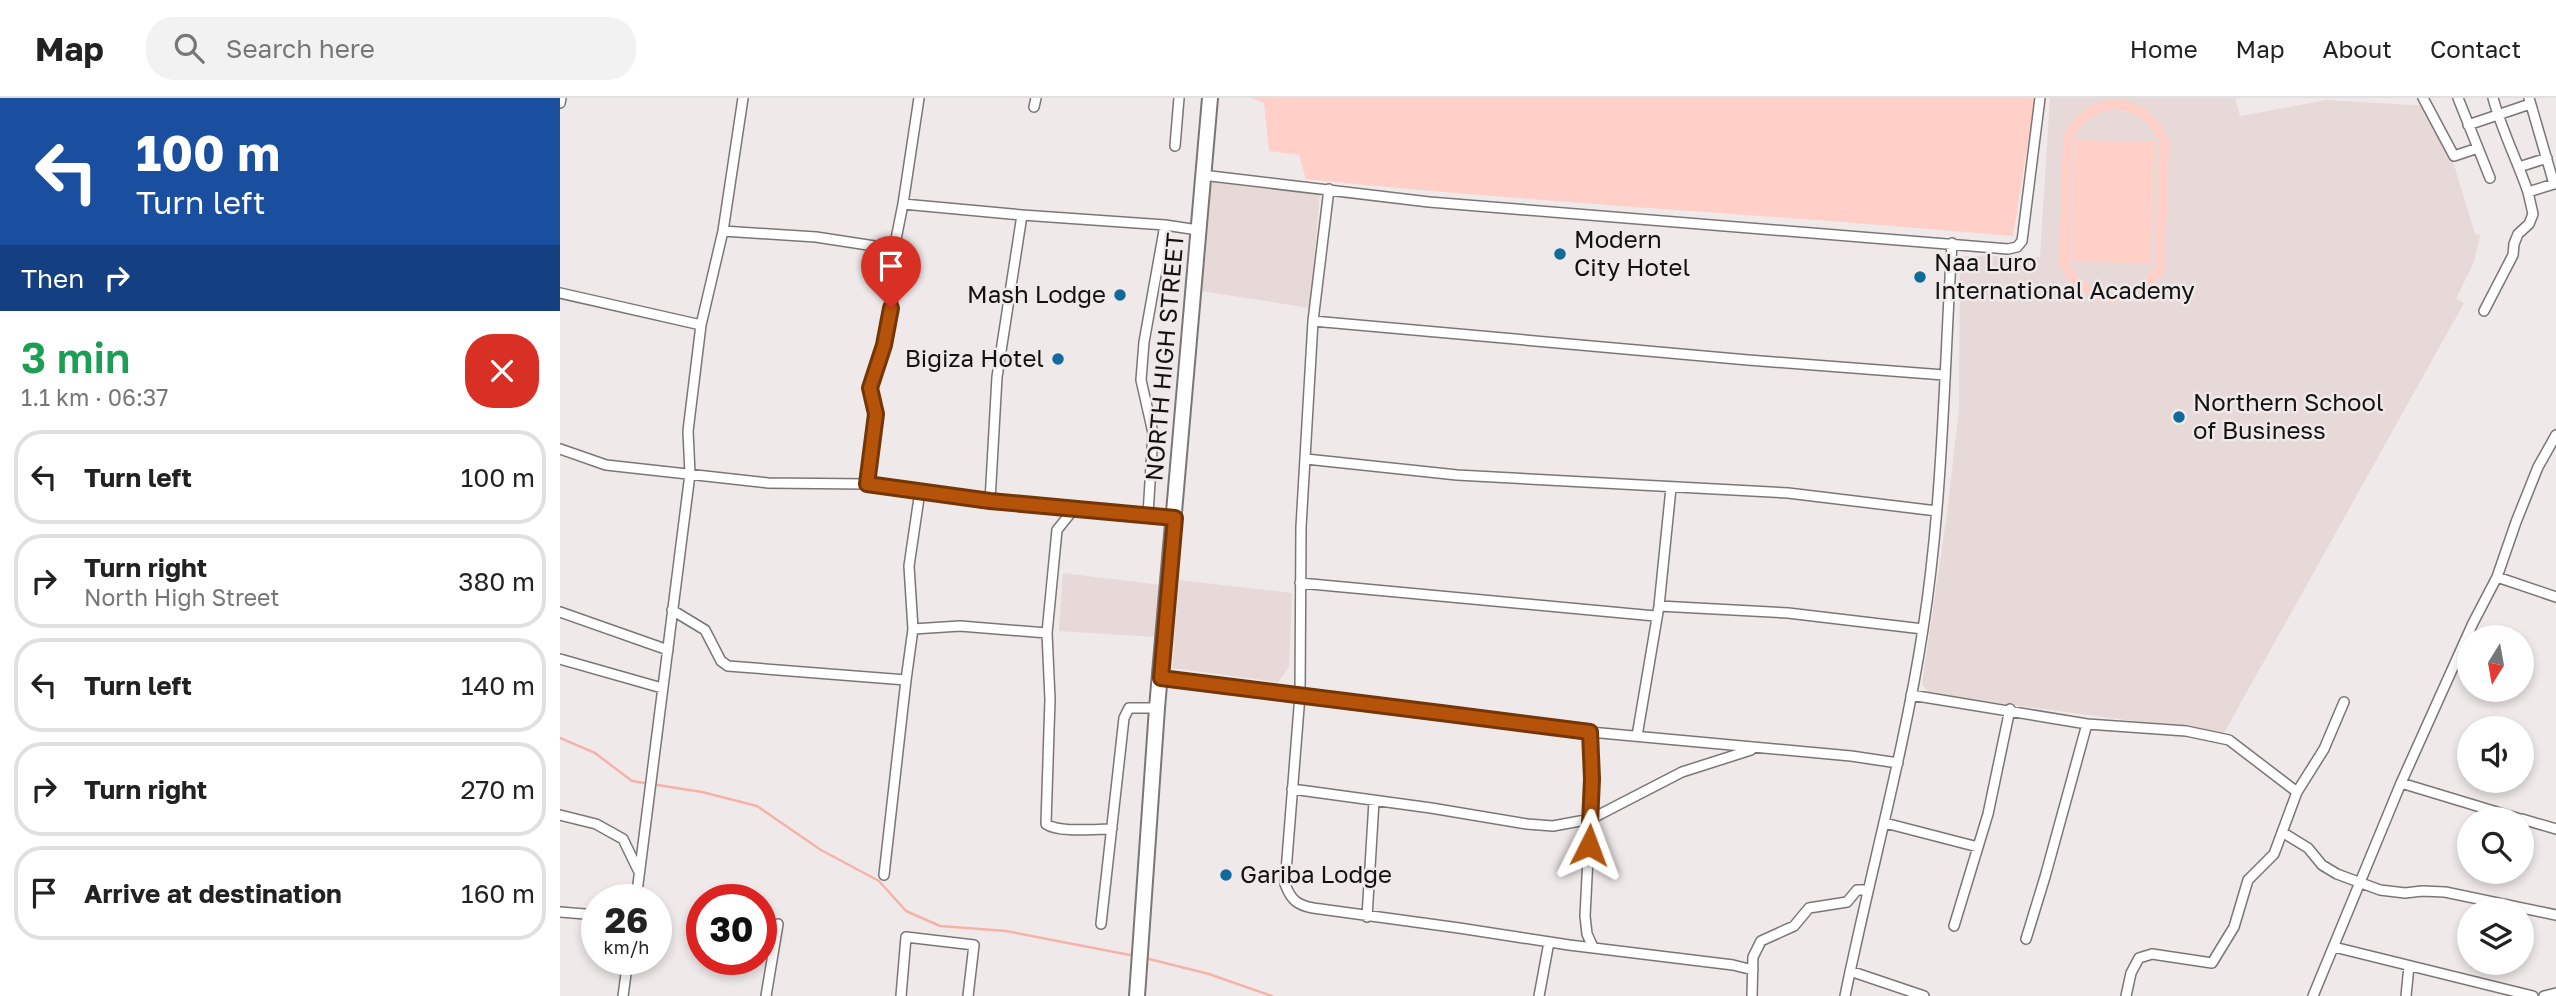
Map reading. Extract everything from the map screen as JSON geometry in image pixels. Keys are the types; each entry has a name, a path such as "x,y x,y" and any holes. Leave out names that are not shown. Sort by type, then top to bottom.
{"highway":[{"name":"NORTH HIGH STREET","path":"1137,996 1157,708 1210,98"}],"street":[{"path":"560,103 561,98"},
{"path":"638,884 690,474 688,431 702,325 723,231 743,98"},
{"path":"867,484 876,414 870,388 884,345 895,289 894,249 919,98"},
{"path":"1175,146 1179,98"},
{"path":"1202,175 1429,202 2008,249 2017,247 2022,241 2040,98"},
{"path":"2423,98 2454,156 2478,148"},
{"path":"2458,98 2490,178"},
{"path":"2484,311 2513,255 2518,234 2529,224 2533,214 2528,192 2493,98"},
{"path":"2468,125 2529,101 2554,184 2528,192"},
{"path":"2519,167 2547,158"},
{"path":"1329,189 1313,321 1301,527 1300,695 1285,884 1289,896 1300,906 1367,917 1733,965 1753,970"},
{"path":"903,204 1198,230"},
{"path":"990,501 997,377 1021,215"},
{"path":"1148,515 1153,433 1141,380 1144,342 1165,225"},
{"path":"723,231 816,237 894,249"},
{"path":"1845,996 1898,763 1923,629 1944,429 1944,375 1952,243"},
{"path":"560,293 702,325"},
{"path":"1313,321 1944,375"},
{"path":"2313,996 2401,783 2473,623 2497,578 2538,467 2556,435"},
{"path":"560,449 606,465 768,484 867,484 990,501 1175,518"},
{"path":"1306,459 1457,475 1788,493 1937,511"},
{"path":"1637,736 1655,616 1659,606 1671,488"},
{"path":"884,875 913,629 909,566 920,491"},
{"path":"1074,509 1057,530 1047,633 1050,698 1046,824 1051,827 1112,829"},
{"path":"2497,578 2556,597"},
{"path":"1300,583 1655,616"},
{"path":"1659,606 1788,613 1923,629"},
{"path":"672,610 705,630 721,661 728,666 906,680"},
{"path":"560,612 668,650"},
{"path":"913,629 960,626 1047,633"},
{"path":"560,659 662,688"},
{"path":"1161,678 1590,732 1851,756 1898,763"},
{"path":"1911,695 2010,709 2087,724 2186,731 2229,740 2297,792"},
{"path":"2126,996 2131,973 2139,958 2152,954 2213,963 2234,927 2248,880 2274,854 2297,792 2324,749 2344,702"},
{"path":"1101,924 1124,718 1129,708 1157,708"},
{"path":"1954,926 2001,759 2010,709"},
{"path":"2026,939 2087,724"},
{"path":"1590,732 1591,819 1585,916 1587,934 1593,947"},
{"path":"1292,789 1553,826 1591,819 1682,772 1756,748"},
{"path":"2401,783 2481,807"},
{"path":"1367,917 1374,801"},
{"path":"560,815 596,824 623,839 639,872"},
{"path":"2534,822 2556,828"},
{"path":"1885,823 1978,847"},
{"path":"2283,832 2308,848 2322,865 2337,874 2380,890 2405,893 2445,892 2556,915"},
{"path":"1752,996 1753,957 1761,942 1794,926 1809,908 1847,902 1857,890 1868,890"},
{"path":"560,912 581,914"},
{"path":"766,996 778,924"},
{"path":"901,996 906,937 974,945 968,996"},
{"path":"1539,996 1549,942"},
{"path":"2334,947 2533,996"},
{"path":"2406,996 2409,967"},
{"path":"1850,971 1924,996"},
{"path":"623,996 626,975"},
{"path":"2544,996 2556,993"}],"shaded area":[{"path":"1252,98 2035,98 2013,236 1306,179 1299,155 1269,151 1264,103"},
{"name":"Northern School of Business","path":"2050,98 2235,98 2240,116 2327,100 2426,106 2451,155 2475,234 2480,235 2474,262 2456,299 2464,303 2224,733 1930,694 1922,684 1947,514 1959,409 1960,256 2040,257"},
{"path":"2117,99 2143,108 2155,117 2169,141 2165,269 2153,284 2139,295 2111,303 2083,293 2059,265 2063,137 2084,110","holes":["2117,109 2143,120 2159,142 2155,266 2135,287 2111,293 2088,285 2069,263 2073,140 2081,127 2096,115"]},
{"path":"2075,140 2155,142 2151,264 2071,261"},
{"path":"1210,179 1320,192 1310,308 1201,291"},
{"path":"1063,573 1161,585 1156,637 1059,631"},
{"path":"1179,580 1292,593 1289,667 1278,682 1172,668"}],"waterway":[{"path":"560,738 595,753 632,781 702,792 757,806 821,850 879,881 906,911 940,926 1006,931 1135,956"},
{"path":"1145,958 1209,974 1272,996"}],"place":[{"name":"Modern City Hotel","path":"1560,254"},
{"name":"Naa Luro International Academy","path":"1920,277"},
{"name":"Mash Lodge","path":"1120,295"},
{"name":"Bigiza Hotel","path":"1058,359"},
{"name":"Northern School of Business","path":"2179,417"},
{"name":"Gariba Lodge","path":"1226,875"}],"route":[{"path":"891,308 884,345 870,388 876,414 867,484 990,501 1175,518 1161,678 1590,732 1592,779 1589,845"}]}
